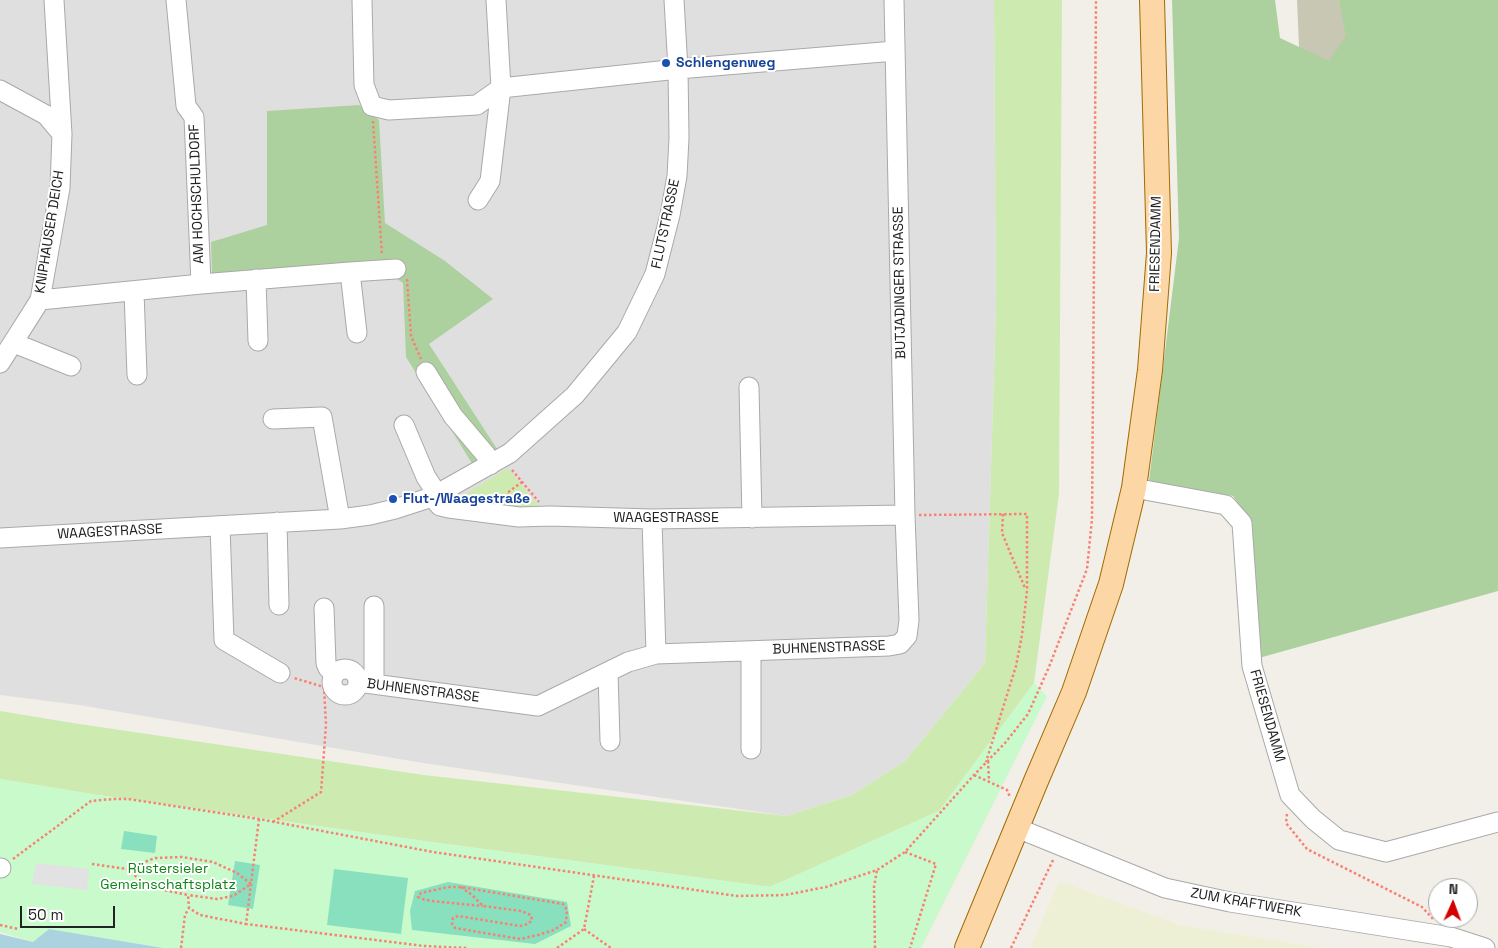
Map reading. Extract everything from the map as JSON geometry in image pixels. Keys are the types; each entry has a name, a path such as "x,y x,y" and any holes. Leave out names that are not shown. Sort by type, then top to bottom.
{"main road":[{"name":"FRIESENDAMM","path":"967,948 1074,692 1111,584 1134,488 1150,370 1159,253 1152,0"}],"street":[{"path":"54,0 64,0"},
{"name":"KNIPHAUSER DEICH","path":"0,363 40,300 60,188 62,134 54,0"},
{"name":"AM HOCHSCHULDORF","path":"176,0 186,106 194,117 201,284"},
{"path":"362,0 364,85 372,106 389,110 476,105 501,88 678,69 895,51"},
{"path":"478,200 490,181 501,88 496,0"},
{"name":"FLUTSTRASSE","path":"503,461 575,395 627,332 655,274 670,215 677,176 678,69 674,0"},
{"name":"BUTJADINGER STRASSE","path":"894,0 905,515"},
{"path":"0,90 46,115 62,134"},
{"name":"AM HOCHSCHULDORF","path":"40,300 256,279 396,269"},
{"path":"350,272 357,333"},
{"path":"256,279 258,341"},
{"path":"134,291 137,375"},
{"path":"14,343 71,366"},
{"path":"426,372 454,416 486,455 503,461"},
{"path":"748,387 752,518"},
{"path":"273,419 322,417 340,519"},
{"path":"404,425 434,496"},
{"name":"WAAGESTRASSE","path":"0,538 340,519 370,515 434,496 503,461"},
{"name":"FRIESENDAMM","path":"1134,488 1226,505 1242,523 1252,666 1290,795 1313,819 1339,840 1386,852 1498,822"},
{"name":"WAAGESTRASSE","path":"434,496 440,506 519,516 652,519 905,515"},
{"name":"BUHNENSTRASSE","path":"324,608 326,663 328,668 335,674 341,670 350,671 366,683 538,706 628,662 656,654 889,646 900,644 907,636 909,620 905,515"},
{"path":"652,519 656,654"},
{"path":"277,522 279,605"},
{"path":"220,526 224,640 280,673"},
{"path":"366,683 374,606"},
{"path":"751,651 751,749"},
{"path":"608,672 610,741"},
{"name":"ZUM KRAFTWERK","path":"1017,828 1165,888 1230,902 1451,936 1485,948"}],"path":[{"path":"1,868 91,801 113,799 128,799 259,819 432,852 737,896 785,895 826,887 877,870 906,852 1005,743 1028,714 1049,667 1087,569 1092,519 1096,0"},
{"path":"372,106 382,266 392,266 407,277 411,336 426,372"},
{"path":"503,461 550,516"},
{"path":"513,501 506,493 522,482"},
{"path":"1003,514 1002,533 1027,591"},
{"path":"905,515 1028,514 1027,591 1022,635 1016,666 987,762 989,781"},
{"path":"272,822 321,792 326,725 324,687 280,673"},
{"path":"974,775 1007,790 1010,797"},
{"path":"1290,795 1286,823 1307,848 1422,907 1451,936"},
{"path":"246,924 259,819"},
{"path":"906,852 936,864 910,948"},
{"path":"1011,948 1056,855"},
{"path":"92,864 127,869 155,858 182,857 212,862 237,873 251,884"},
{"path":"127,869 149,887 216,899 233,896 251,884"},
{"path":"875,948 874,887 877,870"},
{"path":"557,948 584,929 594,876"},
{"path":"461,887 472,894 483,906"},
{"path":"461,887 563,904 567,910 566,922 554,930 538,936 520,939 455,928 452,924 453,918 458,916 520,926 528,924 532,920 531,915 521,911 483,906 432,901 418,897 421,893 433,890 461,887"},
{"path":"181,948 185,915 189,908 188,895"},
{"path":"189,908 200,915 246,924 424,946 467,948"},
{"path":"0,925 18,929"},
{"path":"584,929 611,948"}],"shaded area":[{"path":"0,0 994,0 996,306 985,663 905,761 852,795 787,816 423,763 79,705 0,695"},
{"path":"1297,0 1498,0 1498,17 1300,69"},
{"path":"36,863 89,869 87,890 32,884"},
{"path":"1059,881 1180,925 1321,948 1030,948"}],"green space":[{"path":"994,0 1062,0 1059,494 1034,683 939,811 770,887 431,842 91,794 0,779 0,711 424,775 787,816 852,795 905,761 985,663 996,306"},
{"path":"1172,0 1275,0 1280,38 1329,61 1346,36 1339,0 1498,0 1498,591 1259,658 1252,522 1233,496 1149,481 1179,238"},
{"path":"359,105 379,120 385,223 445,261 493,299 429,344 499,452 473,465 406,357 403,283 375,264 212,275 211,242 267,225 267,111"},
{"path":"508,468 544,513 458,507 458,498"},
{"name":"Rüstersieler Gemeinschaftsplatz","path":"1034,683 1047,696 921,948 163,948 49,929 33,942 0,932 0,779 91,794 431,842 770,887 939,811"},
{"path":"124,831 157,836 155,853 121,849"},
{"path":"235,861 260,865 253,909 228,905"},
{"path":"334,869 408,878 401,934 327,925"},
{"path":"448,882 567,902 571,926 535,944 412,930 410,911 415,891"}],"water":[{"path":"49,929 163,948 0,948 0,934 33,942"}],"place":[{"name":"Schlengenweg","path":"666,63"},
{"name":"Flut-/Waagestraße","path":"393,499"}]}
